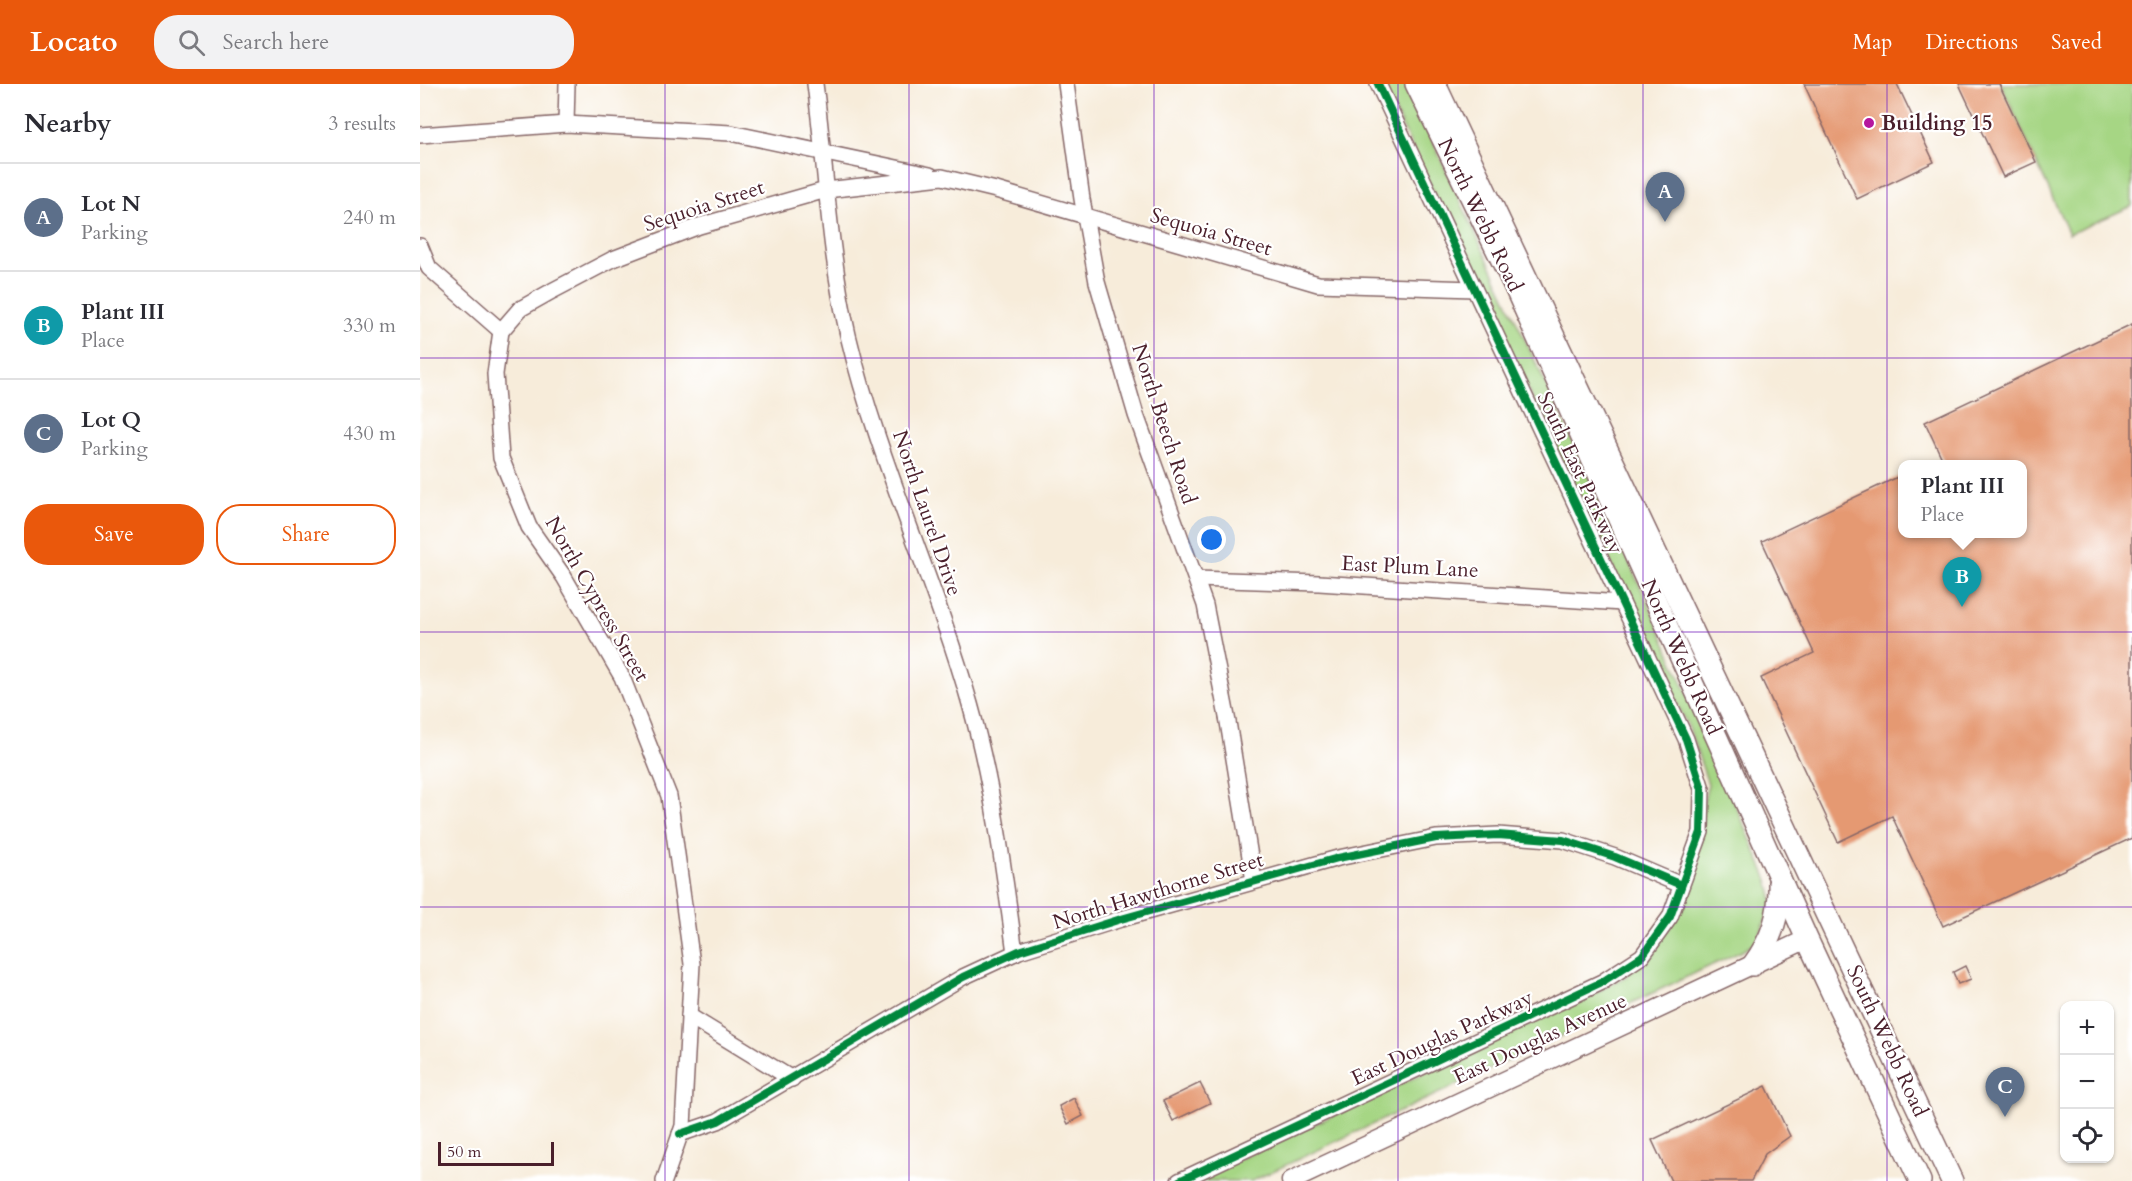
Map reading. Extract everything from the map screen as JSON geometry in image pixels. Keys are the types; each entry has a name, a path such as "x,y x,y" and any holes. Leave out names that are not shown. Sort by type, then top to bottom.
{"main road":[{"name":"North Webb Road","path":"1416,84 1515,287 1807,939"},
{"name":"North Webb Road","path":"1435,84 1821,901"},
{"path":"1753,965 1772,934 1777,917 1779,876"},
{"path":"1821,901 1820,916 1815,929 1807,939 1818,941 1852,967"},
{"name":"South Webb Road","path":"1821,901 1952,1181"},
{"name":"South Webb Road","path":"1807,939 1920,1181"}],"street":[{"path":"567,84 567,124"},
{"name":"North Laurel Drive","path":"815,84 826,190 848,334 877,432 970,705 1000,835 1015,953"},
{"name":"North Beech Road","path":"1066,84 1085,217 1097,282 1136,415 1205,605 1228,722 1254,880"},
{"name":"South East Parkway","path":"1378,84 1686,739 1702,789 1701,832 1681,885"},
{"name":"Sequoia Street","path":"420,135 567,124 731,133 996,190 1318,285 1474,289"},
{"name":"Sequoia Street","path":"501,331 520,309 613,260 699,226 826,190 942,177"},
{"path":"420,246 429,268 501,331"},
{"name":"North Cypress Street","path":"501,331 495,374 501,458 529,527 564,578 622,677 669,796 692,964 680,1134 664,1181"},
{"name":"East Plum Lane","path":"1196,579 1319,583 1622,603"},
{"name":"North Hawthorne Street","path":"680,1134 718,1122 963,977 1015,953 1254,880 1338,858 1436,838 1498,835 1563,840 1615,857 1681,885"},
{"name":"East Douglas Parkway","path":"1179,1181 1602,982 1642,956 1670,917 1681,885"},
{"name":"East Douglas Avenue","path":"1291,1181 1807,939"},
{"path":"689,1016 792,1078"}],"green space":[{"path":"1382,84 1405,84 1416,106 1652,612 1768,880 1773,901 1757,942 1742,951 1252,1181 1192,1181 1584,999 1627,976 1655,947 1677,917 1708,784 1689,728"},
{"path":"2001,84 2132,84 2132,206 2069,234"}],"building":[{"name":"Building 15","path":"1804,84 1897,84 1934,162 1857,199"},
{"path":"1959,84 1999,84 2036,162 2003,177"},
{"path":"2132,324 2132,838 1943,926 1892,816 1838,842 1761,678 1814,653 1762,541 1898,477 1898,538 2027,538 2027,460 1943,460 1925,422"},
{"path":"1965,966 1971,979 1958,984 1953,972"},
{"path":"1200,1083 1210,1103 1173,1121 1163,1101"},
{"path":"1766,1086 1790,1136 1765,1154 1751,1181 1671,1181 1652,1140"},
{"path":"1074,1098 1083,1116 1068,1124 1059,1106"}],"cycle path":[{"path":"1179,1181 1602,982 1642,956 1670,917 1701,832 1702,789 1686,739 1378,84"},
{"path":"680,1134 718,1121 963,977 1019,951 1121,919 1338,858 1436,838 1498,835 1563,840 1615,857 1681,885"}],"place":[{"name":"Building 15","path":"1869,123"},
{"name":"Lot N","path":"1665,222"},
{"name":"Plant III","path":"1962,607"},
{"name":"Lot Q","path":"2005,1117"}]}
